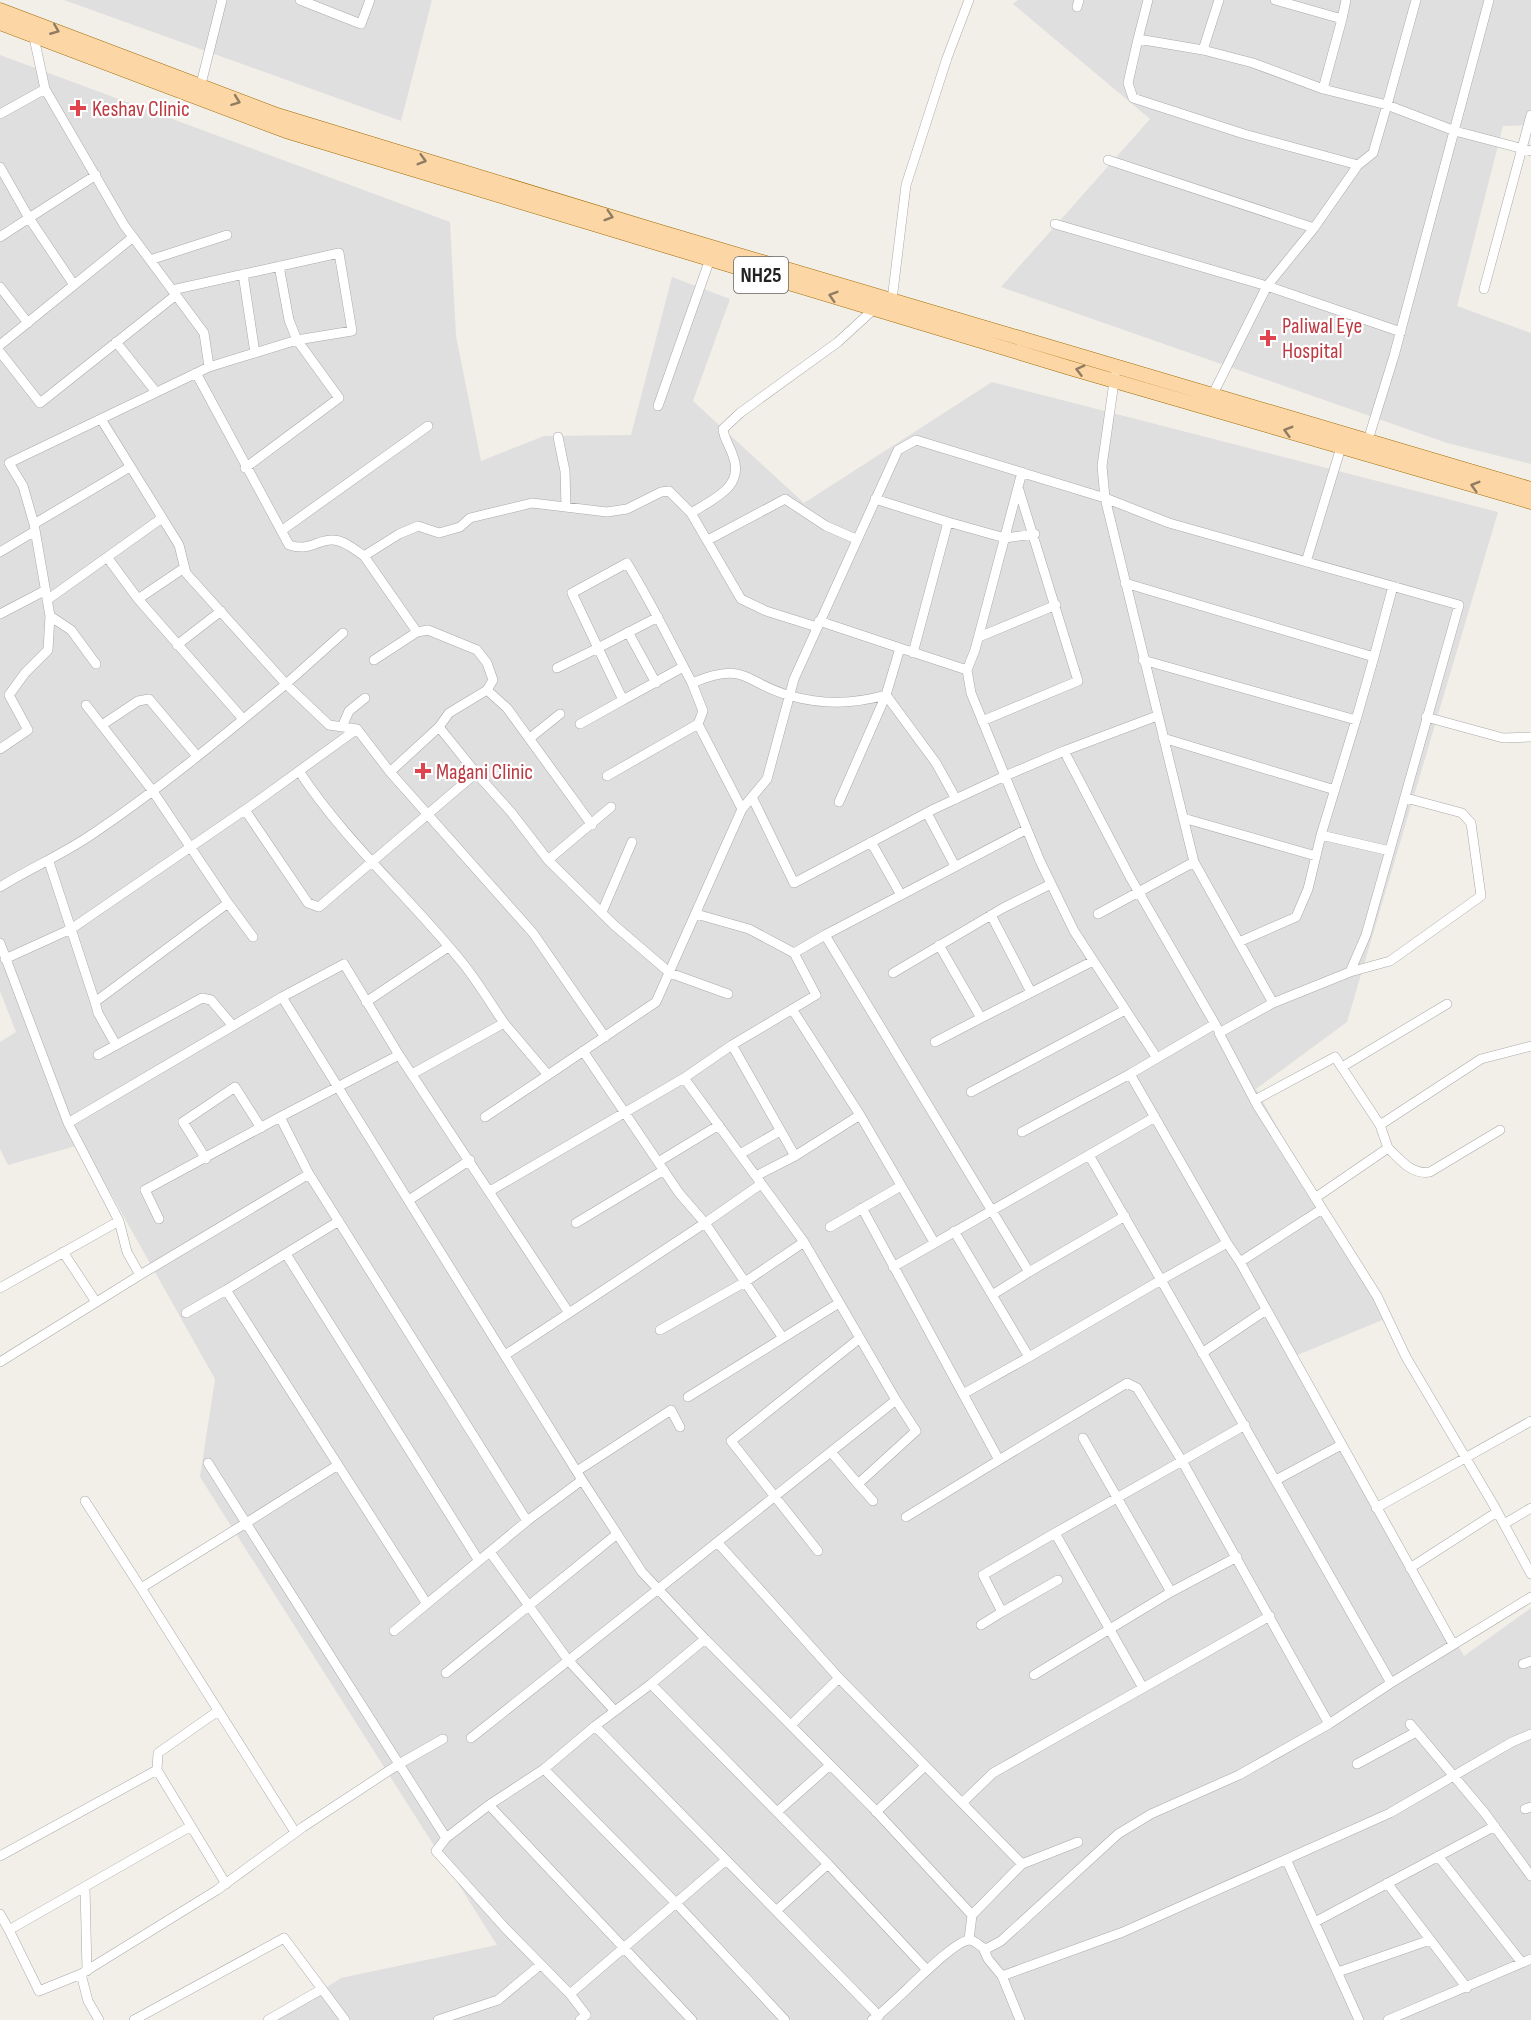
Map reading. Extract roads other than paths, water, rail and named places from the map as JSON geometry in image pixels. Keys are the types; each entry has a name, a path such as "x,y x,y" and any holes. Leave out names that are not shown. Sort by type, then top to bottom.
{"main road":[{"name":"NH25","path":"0,10 200,88 340,135 892,300 1116,373 1343,439 1368,440 1531,489"},
{"name":"NH25","path":"0,23 286,131 874,309 1212,396 1531,502"}],"street":[{"path":"200,88 222,0"},
{"path":"300,0 361,24 370,0"},
{"path":"892,300 906,185 947,58 969,0"},
{"path":"1148,0 1128,83 1133,98 1245,135 1358,165"},
{"path":"1203,50 1218,0"},
{"path":"1275,0 1342,19"},
{"path":"1323,89 1346,0"},
{"path":"1212,396 1267,286 1314,228 1358,165 1373,153 1416,0"},
{"path":"1368,440 1401,332 1489,0"},
{"path":"31,21 45,89 132,238 204,333 209,367"},
{"path":"1138,39 1203,50 1253,63 1323,89 1388,105 1455,131 1526,150"},
{"path":"0,114 45,89"},
{"path":"1484,289 1526,150 1531,115"},
{"path":"1108,160 1314,228"},
{"path":"0,167 29,218 74,285"},
{"path":"0,237 96,175"},
{"path":"1055,224 1267,286 1401,332"},
{"path":"150,260 227,235"},
{"path":"0,345 132,238"},
{"path":"0,352 40,403 174,292 339,253 352,331 297,340 209,367 4,465 23,486 34,527 50,616 48,650 5,693 28,730 0,749"},
{"path":"658,406 710,259"},
{"path":"245,468 339,398 297,340 289,320 279,266"},
{"path":"243,274 255,353"},
{"path":"0,287 28,323"},
{"path":"691,513 724,493 734,481 736,470 734,456 723,429 740,413 838,342 874,309"},
{"path":"116,342 156,392"},
{"path":"196,373 245,468 290,545 300,548 332,539 349,545 364,556 417,632"},
{"path":"1116,373 1102,466 1105,498 1143,660 1194,862 1273,1003"},
{"path":"101,419 178,545 184,568 286,684 329,725 357,729 427,815 533,933 605,1036"},
{"path":"281,531 428,426"},
{"path":"558,437 565,471 566,507"},
{"path":"1306,562 1343,439"},
{"path":"485,1117 656,1002 742,809 767,779 790,696 818,624 856,539 898,450 916,440 1105,498 1169,523 1459,605 1366,935 1350,972"},
{"path":"0,552 34,527 130,467"},
{"path":"1022,472 979,637 967,670 971,693 1027,829 1074,932 1157,1058"},
{"path":"982,721 1078,681 1035,534 1018,487"},
{"path":"364,556 399,534 418,526 439,533 459,527 470,518 532,503 607,512 627,509 661,492 669,491 691,513 741,599 766,611 900,648 967,670"},
{"path":"875,499 1005,538 1035,534"},
{"path":"708,540 785,500 826,526 856,539"},
{"path":"0,614 46,595 107,557 162,518"},
{"path":"914,653 948,522"},
{"path":"107,557 138,599 243,719"},
{"path":"607,776 698,724 703,711 692,683 627,563 573,593 623,700"},
{"path":"138,599 184,568"},
{"path":"1125,583 1374,657"},
{"path":"1239,942 1296,917 1308,889 1321,835 1394,586"},
{"path":"979,637 1056,605"},
{"path":"177,645 221,611"},
{"path":"50,616 71,630 96,664"},
{"path":"557,668 658,617"},
{"path":"374,660 417,632 428,630 477,650 487,663 493,680 487,690 449,714 439,727 390,772"},
{"path":"628,632 656,682"},
{"path":"0,887 48,862 152,790 286,684 343,633"},
{"path":"839,801 886,695 900,648"},
{"path":"1143,660 1356,720"},
{"path":"580,724 683,667"},
{"path":"692,683 729,672 790,696 839,704 886,695"},
{"path":"487,690 507,708 591,825"},
{"path":"886,695 936,763 956,799"},
{"path":"342,727 349,711 365,698"},
{"path":"102,725 138,701 149,699 196,756"},
{"path":"86,705 152,790 190,849 254,937"},
{"path":"530,738 560,714"},
{"path":"752,798 794,883 956,799 1064,751 1157,716"},
{"path":"1426,717 1503,738 1531,737"},
{"path":"698,724 742,809"},
{"path":"439,727 548,860 602,912 670,973 728,994"},
{"path":"5,960 72,929 190,849 357,729"},
{"path":"1163,738 1335,790"},
{"path":"1064,751 1138,893 1217,1029 1255,1100 1377,1296 1406,1357 1531,1574"},
{"path":"299,771 315,795 372,862 466,967 504,1023 548,1075"},
{"path":"245,810 308,903 319,907 476,773"},
{"path":"1022,1132 1157,1058 1217,1029 1273,1003 1350,972 1390,961 1481,896 1473,834 1467,817 1462,813 1406,798"},
{"path":"548,860 611,807"},
{"path":"927,813 955,867"},
{"path":"1183,818 1316,856"},
{"path":"794,953 1027,829"},
{"path":"1321,835 1390,851"},
{"path":"602,912 632,842"},
{"path":"871,842 901,895"},
{"path":"48,862 98,1013 116,1045"},
{"path":"1098,914 1194,862"},
{"path":"893,973 991,915 1051,884"},
{"path":"95,1002 228,903"},
{"path":"490,1191 684,1078 732,1045 816,995 794,953 748,929 696,914"},
{"path":"991,915 1031,993"},
{"path":"825,935 1029,1272"},
{"path":"0,943 68,1123 119,1221 127,1252 140,1275"},
{"path":"939,945 981,1018"},
{"path":"366,1002 448,947"},
{"path":"935,1042 1094,961"},
{"path":"68,1123 282,997 344,964 399,1055 569,1313"},
{"path":"282,997 582,1480 642,1572 972,1914"},
{"path":"98,1055 202,998 211,1000 233,1026"},
{"path":"1342,1067 1447,1004"},
{"path":"792,1009 860,1115 934,1242"},
{"path":"971,1092 1125,1010"},
{"path":"412,1074 504,1023"},
{"path":"732,1045 795,1155"},
{"path":"1380,1125 1481,1059 1531,1046"},
{"path":"583,1051 783,1338"},
{"path":"159,1219 145,1190 280,1117 339,1089 399,1055"},
{"path":"1255,1100 1335,1057 1380,1125 1388,1148 1408,1167 1420,1174 1430,1172 1500,1130"},
{"path":"1130,1074 1240,1262 1453,1644"},
{"path":"684,1078 804,1242 916,1431 858,1484"},
{"path":"206,1159 183,1122 236,1087 261,1128"},
{"path":"505,1355 705,1223 795,1155 860,1115"},
{"path":"280,1117 309,1174 527,1521"},
{"path":"893,1267 991,1209 1155,1118"},
{"path":"576,1223 719,1125"},
{"path":"740,1154 780,1131"},
{"path":"1315,1198 1388,1148"},
{"path":"1089,1155 1391,1683"},
{"path":"409,1200 470,1160"},
{"path":"0,1362 309,1174"},
{"path":"830,1227 901,1186"},
{"path":"862,1208 999,1460"},
{"path":"1240,1262 1322,1209"},
{"path":"992,1294 1125,1216"},
{"path":"0,1288 119,1221"},
{"path":"186,1313 339,1221"},
{"path":"954,1231 1029,1357"},
{"path":"660,1330 745,1282 804,1242"},
{"path":"963,1394 1227,1243"},
{"path":"63,1252 96,1302"},
{"path":"286,1254 479,1561"},
{"path":"226,1290 427,1604"},
{"path":"688,1398 839,1303"},
{"path":"1202,1353 1266,1310"},
{"path":"818,1551 731,1441 860,1338"},
{"path":"906,1517 1127,1383 1137,1388 1182,1461 1329,1724"},
{"path":"471,1738 718,1544 896,1400"},
{"path":"577,1471 671,1410 680,1427"},
{"path":"1376,1508 1531,1421"},
{"path":"1002,1612 983,1575 1245,1425"},
{"path":"1083,1438 1171,1592"},
{"path":"1276,1480 1341,1445"},
{"path":"831,1452 873,1501"},
{"path":"208,1463 446,1839"},
{"path":"141,1588 338,1466"},
{"path":"394,1631 527,1521 582,1480"},
{"path":"85,1501 295,1832"},
{"path":"1504,1524 1531,1508"},
{"path":"1410,1568 1497,1512"},
{"path":"1055,1533 1108,1630 1143,1688"},
{"path":"446,1673 617,1534"},
{"path":"718,1544 839,1678 1022,1864"},
{"path":"490,1552 568,1660 614,1710"},
{"path":"1034,1675 1171,1592 1237,1557"},
{"path":"981,1625 1058,1580"},
{"path":"969,1940 983,1948 989,1948 1001,1941 1118,1834 1151,1814 1239,1775 1329,1724 1531,1597"},
{"path":"962,1803 993,1773 1270,1616"},
{"path":"586,2018 570,1994 540,1965 436,1851 446,1839 489,1804 544,1769 614,1710 651,1684 705,1639"},
{"path":"791,1725 839,1678"},
{"path":"651,1684 828,1864 927,1970"},
{"path":"218,1711 158,1753 157,1770 226,1884"},
{"path":"595,1726 776,1911 875,2018 927,1970 959,1944 969,1940"},
{"path":"1357,1764 1413,1728 1495,1826 1531,1875"},
{"path":"1000,1974 1123,1932 1390,1813 1531,1734"},
{"path":"0,1914 39,1991 84,1973 226,1884 295,1832 399,1764 443,1739"},
{"path":"777,1812 830,1765"},
{"path":"876,1812 925,1766"},
{"path":"544,1769 675,1902 785,2020"},
{"path":"0,1856 157,1770"},
{"path":"489,1804 692,2020"},
{"path":"9,1930 191,1826"},
{"path":"1315,1922 1495,1826"},
{"path":"969,1940 972,1914 1022,1864 1078,1842"},
{"path":"1389,2020 1527,1961 1438,1856"},
{"path":"1286,1859 1359,2020"},
{"path":"570,1994 623,1946 726,1860"},
{"path":"776,1911 828,1864"},
{"path":"1387,1883 1467,1988"},
{"path":"85,1887 84,1973 88,2001 99,2020"},
{"path":"134,2020 284,1938 345,2020"},
{"path":"1338,1972 1430,1940"},
{"path":"983,1948 988,1959 1000,1974 1020,2020"},
{"path":"438,2020 498,2000 540,1965"},
{"path":"268,2020 322,1989"}],"place":[{"name":"Keshav Clinic","path":"78,108"},
{"name":"Paliwal Eye Hospital","path":"1268,338"},
{"name":"Magani Clinic","path":"423,771"}]}
